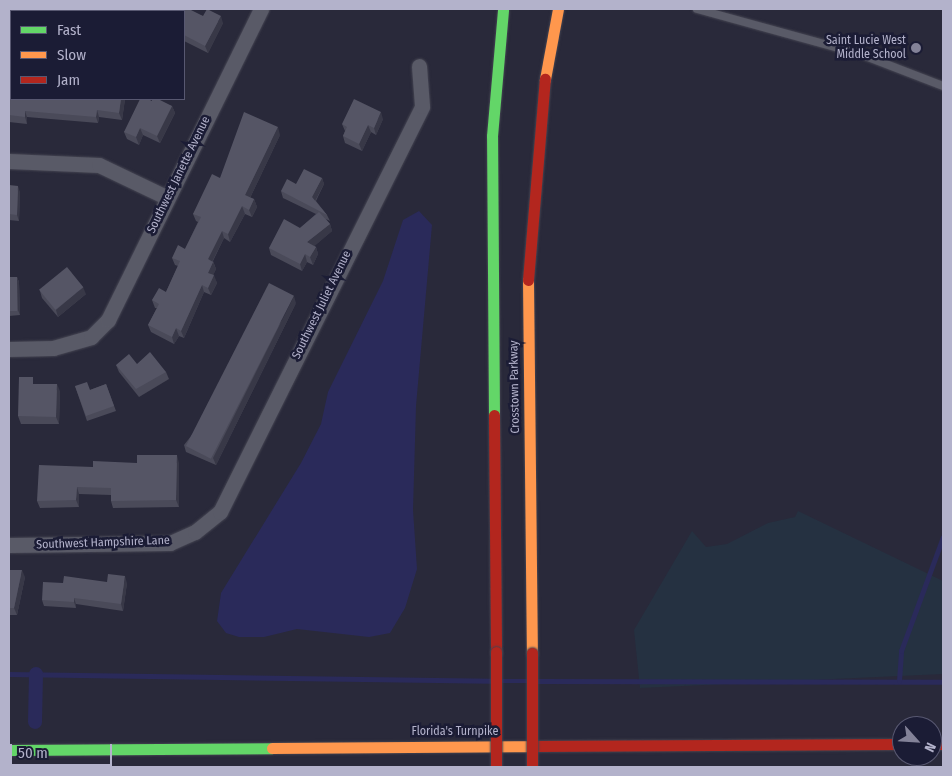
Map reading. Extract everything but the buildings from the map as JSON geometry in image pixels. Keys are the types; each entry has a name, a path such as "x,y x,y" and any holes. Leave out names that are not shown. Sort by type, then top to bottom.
{"main road":[{"name":"Crosstown Parkway","path":"496,767 492,136 503,9"},
{"name":"Crosstown Parkway","path":"532,767 528,282 542,98 558,9"},
{"name":"Florida's Turnpike","path":"9,750 892,744"}],"street":[{"name":"Southwest Janette Avenue","path":"9,349 53,348 91,337 108,320 261,9"},
{"name":"Southwest Juliet Avenue","path":"195,532 220,512 422,106 419,66"},
{"path":"9,161 99,165 168,198"},
{"name":"Southwest Hampshire Lane","path":"9,545 170,543 195,532"}],"lane":[{"path":"697,9 860,54 943,86"}],"shaded area":[{"path":"419,211 432,225 416,406 413,510 417,569 405,608 390,633 369,637 297,629 264,637 239,637 226,633 217,621 221,593 301,463 321,424 328,392 383,281 403,220"},
{"path":"798,511 943,581 943,674 640,688 634,630 692,531 706,547 727,544 768,523 795,517"}],"waterway":[{"path":"899,681 901,651 943,537"},
{"path":"9,674 490,681"},
{"path":"35,722 36,674"},
{"path":"503,681 527,681"},
{"path":"538,681 943,682"}],"traffic: fast":[{"path":"494,415 492,136 503,9"},
{"path":"9,750 272,748"}],"traffic: slow":[{"path":"545,79 558,9"},
{"path":"528,280 532,653"},
{"path":"272,748 534,746"}],"traffic: jam":[{"path":"528,280 545,79"},
{"path":"494,415 496,652"},
{"path":"496,652 496,767"},
{"path":"532,653 532,767"},
{"path":"534,746 892,744"}],"place":[{"name":"Saint Lucie West Middle School","path":"916,48"}]}
